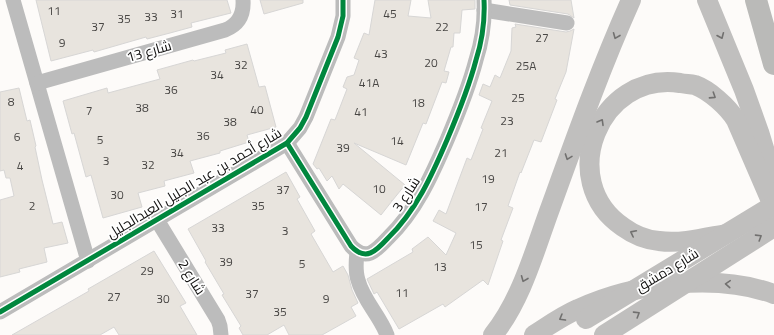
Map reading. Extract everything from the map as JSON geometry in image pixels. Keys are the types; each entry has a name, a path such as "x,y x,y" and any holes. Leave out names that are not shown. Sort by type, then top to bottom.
{"highway":[{"path":"756,0 774,64"}],"main road":[{"path":"492,335 512,305 523,280 576,136 631,0"},
{"path":"707,0 760,132 774,181"},
{"path":"726,234 670,242 648,239 638,236 610,217 597,198 590,178 590,164 596,130 618,100 643,86 668,82 694,85 707,92 722,103 736,120 774,208"},
{"name":"شارع دمشق","path":"560,335 774,205"},
{"name":"شارع دمشق","path":"604,335 774,227"},
{"path":"534,335 578,309 607,297 638,289 700,283 732,284 770,292"}],"street":[{"path":"13,0 88,261"},
{"name":"شارع 13","path":"37,82 225,30 237,23 243,10 243,0"},
{"name":"شارع أحمد بن عبد الجليل العبدالجليل","path":"0,312 287,143 300,128 306,117 338,37 343,16 343,0"},
{"path":"484,5 567,22"},
{"name":"شارع 3","path":"357,252 369,254 378,249 403,222 427,185 456,119 476,60 483,26 484,5"},
{"path":"287,143 347,241 357,252 356,272 359,285 384,327 387,335"},
{"name":"شارع 2","path":"157,220 218,320 223,334"}],"building":[{"path":"36,0 227,0 231,13 191,23 192,27 170,33 147,39 146,37 94,52 93,50 51,61"},
{"path":"260,0 303,0 303,3 264,14"},
{"path":"375,0 411,0 408,16 431,18 428,0 475,0 475,9 462,10 460,33 454,33 453,47 451,47 444,71 449,72 446,83 442,82 426,124 423,123 406,165 354,143 405,185 381,215 343,184 339,189 332,176 327,181 319,168 317,169 313,164 331,119 335,120 347,89 343,87 347,77 354,75 359,60 354,58 364,33 369,35"},
{"path":"509,0 571,0 574,18 568,14 510,5"},
{"path":"515,24 566,32 574,29 566,72 555,99 557,100 541,142 534,140 521,173 520,172 508,206 513,208 501,240 503,241 488,285 483,280 445,307 443,304 399,329 377,292 374,294 367,279 413,252 412,249 428,237 446,255 456,233 433,221 439,210 446,214 467,158 471,160 483,129 481,128 492,101 479,95 483,84 490,87 495,75 500,78 511,51 512,28 516,27"},
{"path":"247,44 259,87 265,86 276,127 247,135 249,142 220,151 220,153 190,161 194,173 164,181 165,186 138,193 142,207 103,218 91,175 86,177 74,133 72,134 63,101 107,88 108,93 160,79 157,70 226,53 225,50"},
{"path":"19,88 27,121 30,120 42,180 53,224 62,222 68,243 44,248 47,262 19,269 20,272 0,277 0,200 14,196 10,178 6,178 4,170 0,171 0,92"},
{"path":"286,172 300,197 297,199 315,231 311,234 333,272 343,266 348,275 352,290 358,303 351,307 356,316 322,335 289,335 284,325 267,335 243,335 239,328 241,326 222,295 224,294 188,229"},
{"path":"154,251 186,303 180,306 197,335 119,335 114,327 100,335 12,335 89,291 88,289"}],"cycle path":[{"path":"0,312 287,143 300,128 306,117 338,37 343,16 343,0"},
{"path":"287,143 351,246 356,251 361,253 371,253 384,243 407,216 422,192 441,153 463,100 478,53 483,23 484,0"}]}
